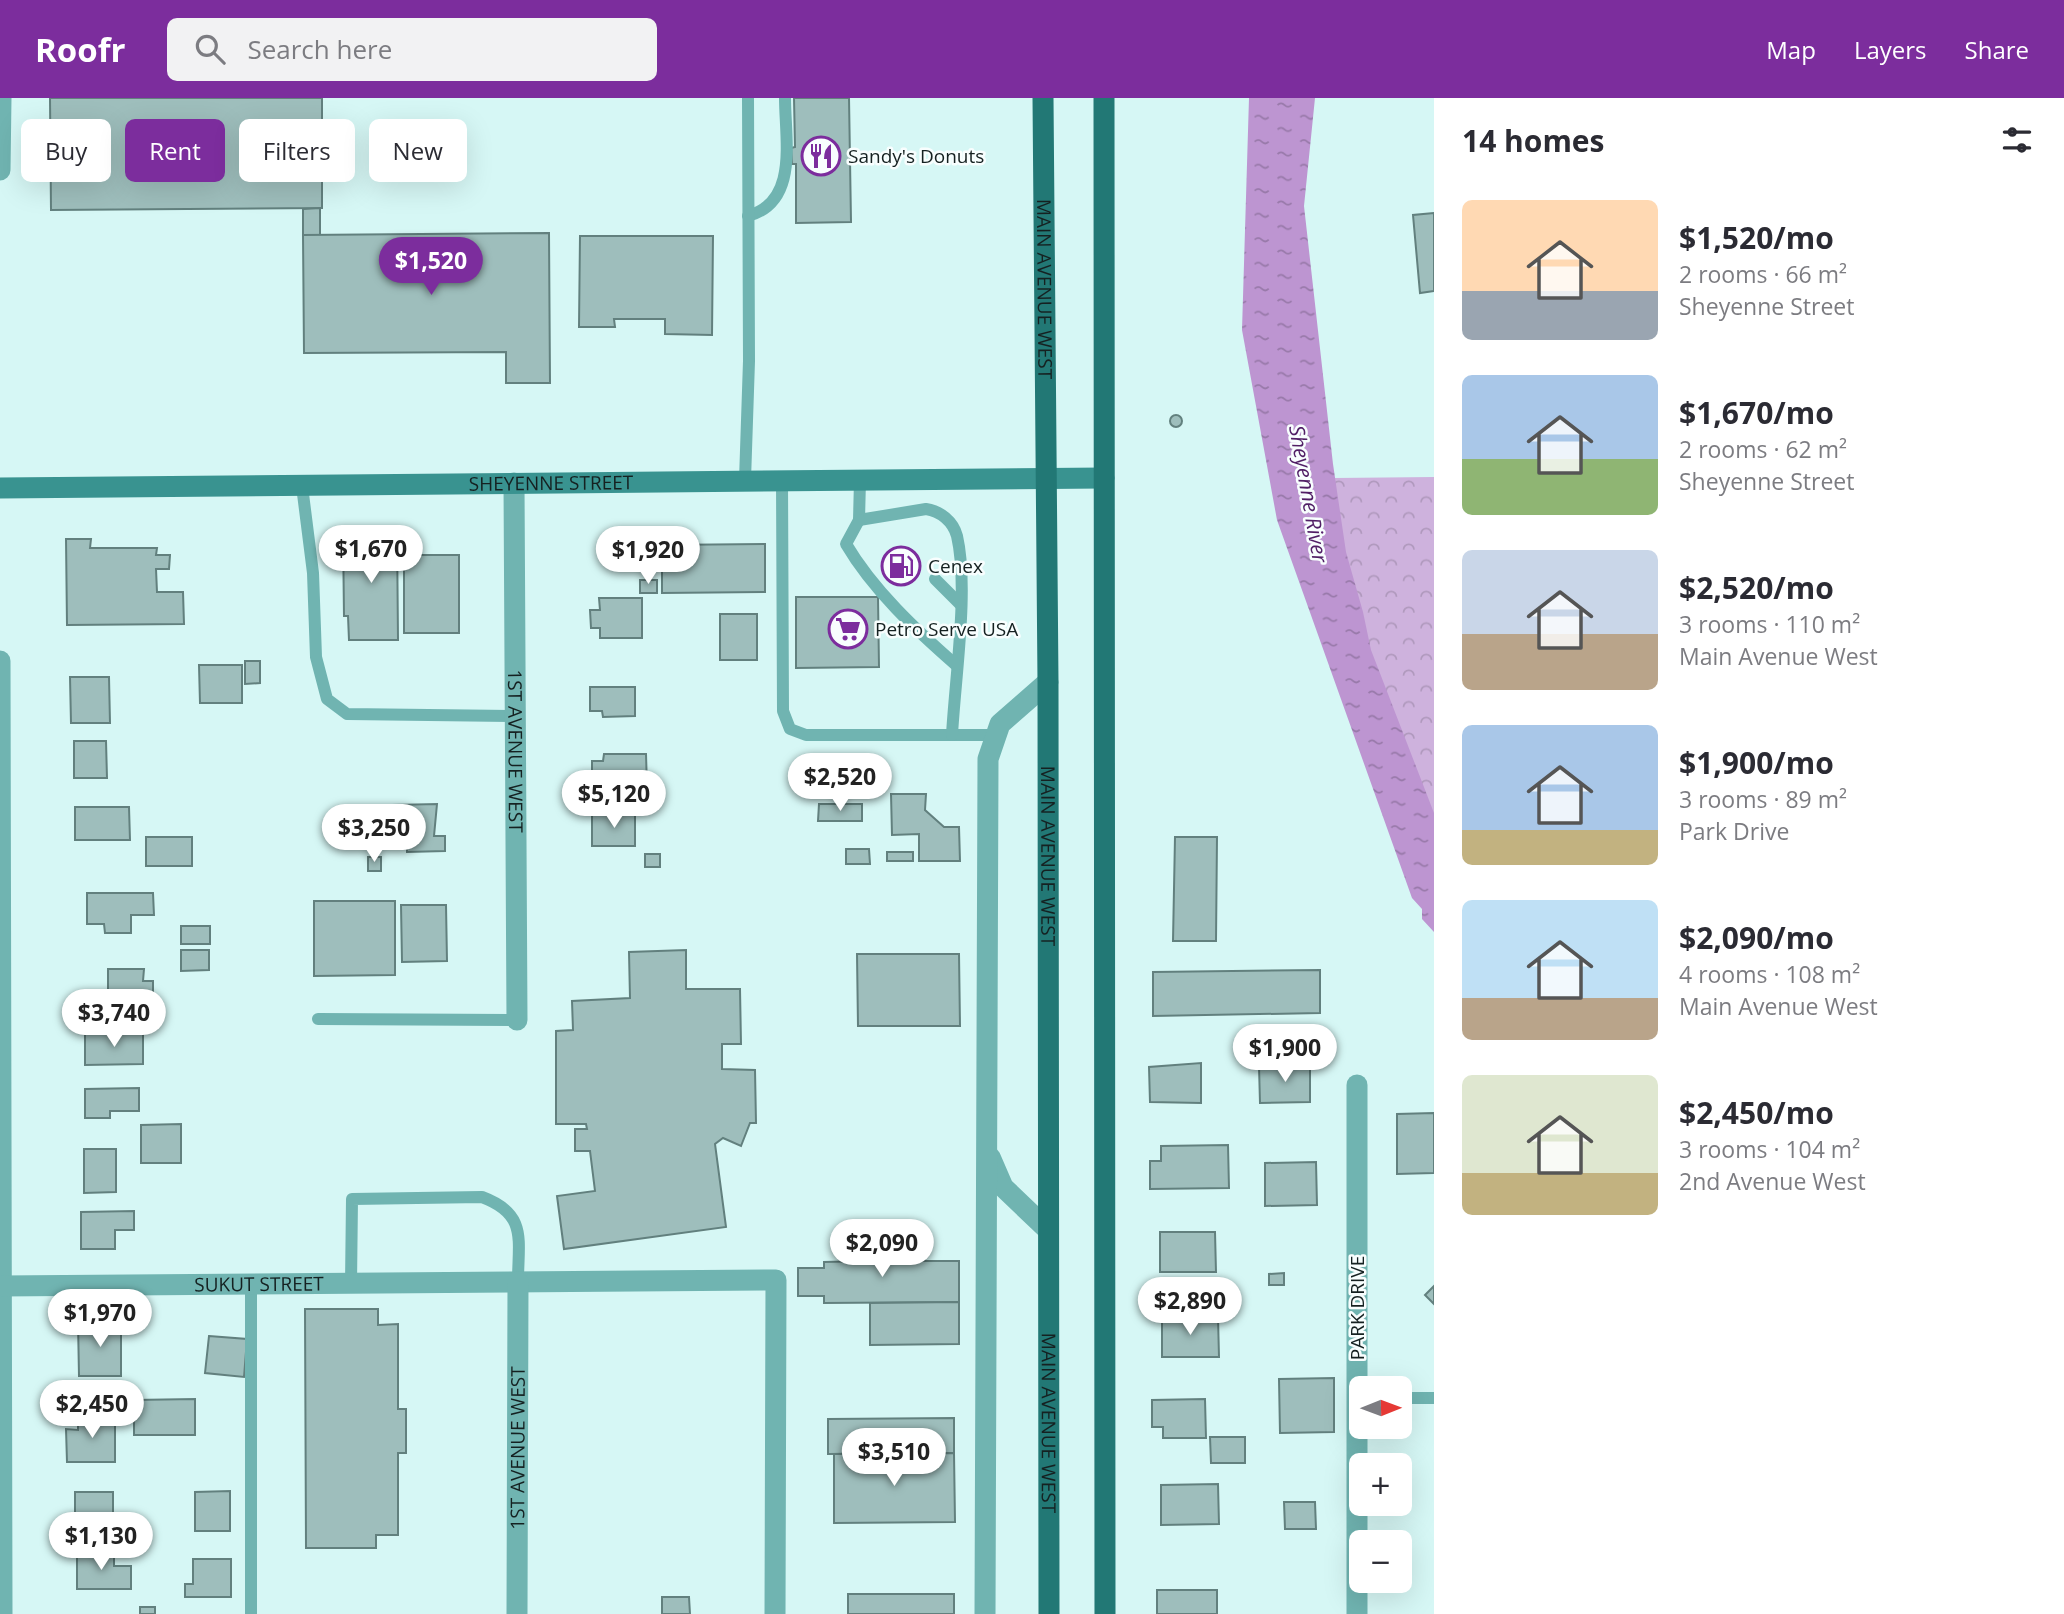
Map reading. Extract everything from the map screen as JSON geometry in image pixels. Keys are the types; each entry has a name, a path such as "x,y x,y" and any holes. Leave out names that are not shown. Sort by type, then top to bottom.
{"main road":[{"name":"MAIN AVENUE WEST","path":"1043,98 1048,682 1049,1614"},
{"path":"1104,98 1105,1614"},
{"name":"SHEYENNE STREET","path":"0,488 1104,478"}],"street":[{"path":"0,170 1,98"},
{"name":"1ST AVENUE WEST","path":"514,483 517,1020"},
{"path":"0,661 2,1614"},
{"path":"985,1614 988,759 1000,724 1048,682"},
{"name":"PARK DRIVE","path":"1357,1085 1359,1376"},
{"path":"988,1152 1003,1187 1047,1229"},
{"name":"SUKUT STREET","path":"1,1287 776,1280 775,1614"},
{"name":"1ST AVENUE WEST","path":"517,1614 518,1282"},
{"name":"PARK DRIVE","path":"1357,1614 1359,1439"}],"lane":[{"path":"745,480 748,98"},
{"path":"748,216 765,211 779,194 785,177 785,98"},
{"path":"782,480 783,711 790,729 806,735 997,735"},
{"path":"860,480 859,520 846,544 858,565 930,642 956,665"},
{"path":"302,486 313,573 316,657 327,699 346,714 517,716"},
{"path":"859,520 926,509 936,511 947,519 956,534 960,604 952,735"},
{"path":"875,517 885,528"},
{"path":"935,579 960,604"},
{"path":"318,1019 517,1020"},
{"path":"351,1284 352,1199 482,1197 501,1204 513,1214 518,1227 518,1282"},
{"path":"251,1285 251,1614"},
{"path":"1412,1398 1434,1398"}],"green space":[{"path":"1434,477 1434,852 1346,584 1334,478"}],"water":[{"name":"Sheyenne River","path":"1249,98 1315,98 1304,206 1333,464 1346,552 1371,650 1434,813 1434,932 1422,919 1422,909 1412,898 1277,520 1242,330"}],"building":[{"path":"50,98 322,98 322,119 239,119 239,182 322,182 322,208 51,210 51,182 111,182 111,119 50,119"},
{"name":"Sandy's Donuts","path":"794,98 849,98 851,222 796,223 796,164 792,164 791,148 795,147"},
{"path":"320,208 320,235 303,235 303,209"},
{"path":"1434,213 1434,291 1420,293 1413,215"},
{"path":"549,233 550,383 506,383 506,352 304,353 303,235"},
{"path":"580,236 713,236 712,335 665,334 665,319 614,319 615,327 579,327"},
{"path":"1176,415 1182,421 1176,427 1170,421"},
{"path":"343,531 397,531 398,640 349,640 348,616 344,616"},
{"path":"66,539 91,539 90,548 157,548 156,555 170,555 169,569 156,569 157,592 183,592 184,624 67,625"},
{"path":"765,544 765,592 662,593 662,545"},
{"path":"404,555 459,555 459,633 404,633"},
{"path":"640,580 657,580 657,593 640,593"},
{"path":"796,597 878,597 879,667 796,668"},
{"path":"599,598 642,598 642,638 600,638 600,628 591,628 590,610 600,610"},
{"path":"720,614 757,614 757,660 720,660"},
{"path":"245,661 260,661 260,683 245,684"},
{"path":"199,665 242,665 242,703 200,703"},
{"path":"70,677 109,677 110,723 71,723"},
{"path":"590,687 635,687 635,716 603,717 602,711 590,711"},
{"path":"74,741 106,741 107,778 74,778"},
{"path":"604,754 646,754 647,787 592,787 592,761 603,761"},
{"path":"891,794 926,794 925,810 944,827 959,827 960,861 919,861 919,834 892,835"},
{"path":"437,804 434,836 445,836 445,851 407,852 407,825 393,825 393,805"},
{"path":"819,804 862,804 862,821 818,821"},
{"path":"75,807 129,807 130,840 75,840"},
{"path":"635,814 635,846 592,846 592,815"},
{"path":"146,837 192,837 192,866 146,866"},
{"path":"1175,837 1217,837 1216,941 1173,941"},
{"path":"846,849 869,849 870,864 846,864"},
{"path":"887,852 913,852 913,861 887,861"},
{"path":"645,854 660,854 660,867 645,867"},
{"path":"368,857 381,857 381,871 368,871"},
{"path":"87,893 153,893 154,915 131,915 131,933 105,933 104,924 87,924"},
{"path":"314,901 395,901 395,975 314,976"},
{"path":"401,905 446,905 447,961 402,962"},
{"path":"181,926 210,926 210,944 181,944"},
{"path":"181,950 209,950 209,970 181,971"},
{"path":"686,950 686,989 740,989 741,1044 722,1044 722,1069 755,1070 756,1123 750,1123 741,1146 723,1138 715,1144 726,1227 564,1249 557,1196 595,1191 590,1151 575,1151 575,1129 587,1129 586,1124 556,1124 556,1031 573,1030 572,1001 630,998 629,952"},
{"path":"857,954 959,954 960,1026 858,1026"},
{"path":"108,969 144,969 143,981 153,981 153,1004 108,1005"},
{"path":"1320,970 1320,1013 1153,1016 1153,972"},
{"path":"85,1034 143,1034 143,1064 85,1065"},
{"path":"1201,1063 1201,1103 1150,1102 1149,1067"},
{"path":"1310,1065 1310,1102 1260,1103 1259,1066"},
{"path":"139,1088 139,1111 110,1111 110,1118 85,1118 85,1089"},
{"path":"1434,1113 1434,1173 1397,1174 1397,1114"},
{"path":"181,1124 181,1163 141,1163 141,1125"},
{"path":"1228,1145 1229,1188 1150,1189 1150,1161 1161,1161 1161,1146"},
{"path":"84,1149 116,1149 116,1192 84,1193"},
{"path":"1316,1162 1317,1205 1265,1206 1265,1163"},
{"path":"134,1211 134,1230 115,1230 115,1249 81,1249 81,1212"},
{"path":"1160,1232 1215,1232 1216,1272 1160,1272"},
{"path":"893,1238 894,1261 959,1261 959,1302 824,1303 824,1296 798,1296 798,1268 824,1268 824,1262 868,1261 868,1239"},
{"path":"1284,1273 1284,1285 1269,1285 1269,1274"},
{"path":"1434,1286 1434,1304 1425,1295"},
{"path":"959,1302 959,1344 870,1345 870,1303"},
{"path":"305,1309 378,1309 378,1325 398,1324 398,1409 406,1409 406,1453 398,1453 398,1535 376,1535 376,1548 306,1548"},
{"path":"1162,1317 1218,1317 1219,1357 1162,1357"},
{"path":"78,1322 121,1322 121,1376 79,1376"},
{"path":"209,1336 247,1339 244,1377 205,1373"},
{"path":"1334,1378 1334,1432 1280,1433 1279,1379"},
{"path":"195,1399 195,1435 134,1435 134,1400"},
{"path":"1205,1399 1206,1438 1163,1438 1163,1427 1152,1427 1152,1400"},
{"path":"78,1415 115,1415 115,1462 67,1462 66,1429 78,1430"},
{"path":"954,1418 954,1453 828,1454 828,1419"},
{"path":"1210,1437 1245,1437 1245,1463 1211,1463"},
{"path":"954,1453 955,1522 834,1523 834,1454"},
{"path":"1218,1484 1219,1524 1161,1525 1161,1485"},
{"path":"230,1491 230,1531 195,1531 195,1492"},
{"path":"75,1492 113,1492 113,1527 75,1527"},
{"path":"1284,1502 1315,1502 1316,1529 1285,1529"},
{"path":"87,1548 104,1548 104,1554 114,1554 114,1566 131,1566 131,1589 77,1589 77,1554 87,1554"},
{"path":"193,1559 231,1559 231,1597 185,1597 185,1584 193,1584"},
{"path":"1157,1590 1217,1590 1217,1614 1157,1614"},
{"path":"848,1594 954,1594 954,1614 848,1614"},
{"path":"662,1597 689,1597 690,1614 662,1614"},
{"path":"140,1607 155,1607 155,1614 140,1614"}],"place":[{"name":"Sandy's Donuts","path":"821,156"},
{"name":"Cenex","path":"901,566"},
{"name":"Petro Serve USA","path":"848,629"}]}
